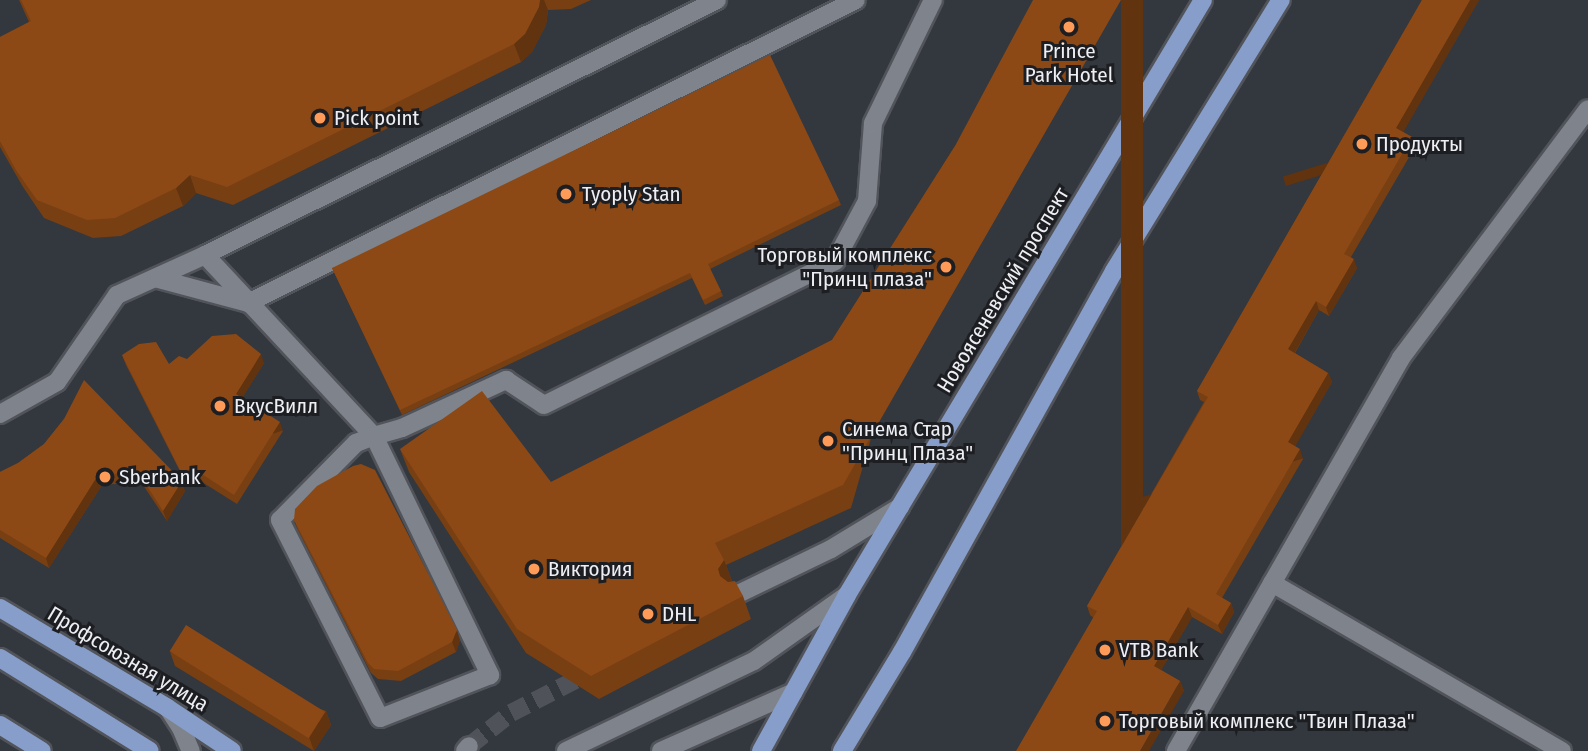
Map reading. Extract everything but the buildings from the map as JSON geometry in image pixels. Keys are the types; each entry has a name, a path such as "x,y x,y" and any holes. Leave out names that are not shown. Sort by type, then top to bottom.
{"main road":[{"name":"Новоясеневский проспект","path":"758,749 1203,0"},
{"path":"842,751 902,652 1114,271 1280,0"},
{"name":"Профсоюзная улица","path":"0,608 166,707 232,751"},
{"path":"0,658 150,751"},
{"path":"0,725 42,751"}],"street":[{"path":"0,414 57,382 117,295 205,255 717,0"},
{"path":"155,278 248,303 856,0"},
{"path":"205,255 374,436 490,675 380,718 280,520 356,443 374,436 402,428 506,380 544,405 835,261 867,201 873,123 933,0"},
{"path":"1176,751 1401,358 1588,109"},
{"path":"738,594 831,549 900,507"},
{"path":"1272,583 1562,751"},
{"path":"566,751 754,661 848,595"},
{"path":"661,751 793,692"},
{"path":"166,707 181,727 191,751"}],"tunnel":[{"path":"469,746 511,713 593,671"}],"place":[{"name":"Prince Park Hotel","path":"1069,27"},
{"name":"Pick point","path":"320,118"},
{"name":"Продукты","path":"1362,144"},
{"name":"Tyoply Stan","path":"566,194"},
{"name":"Торговый комплекс \"Принц плаза\"","path":"946,267"},
{"name":"ВкусВилл","path":"220,406"},
{"name":"Синема Стар \"Принц Плаза\"","path":"828,441"},
{"name":"Sberbank","path":"105,477"},
{"name":"Виктория","path":"534,569"},
{"name":"DHL","path":"648,614"},
{"name":"VTB Bank","path":"1105,650"},
{"name":"Торговый комплекс \"Твин Плаза\"","path":"1105,721"}]}
